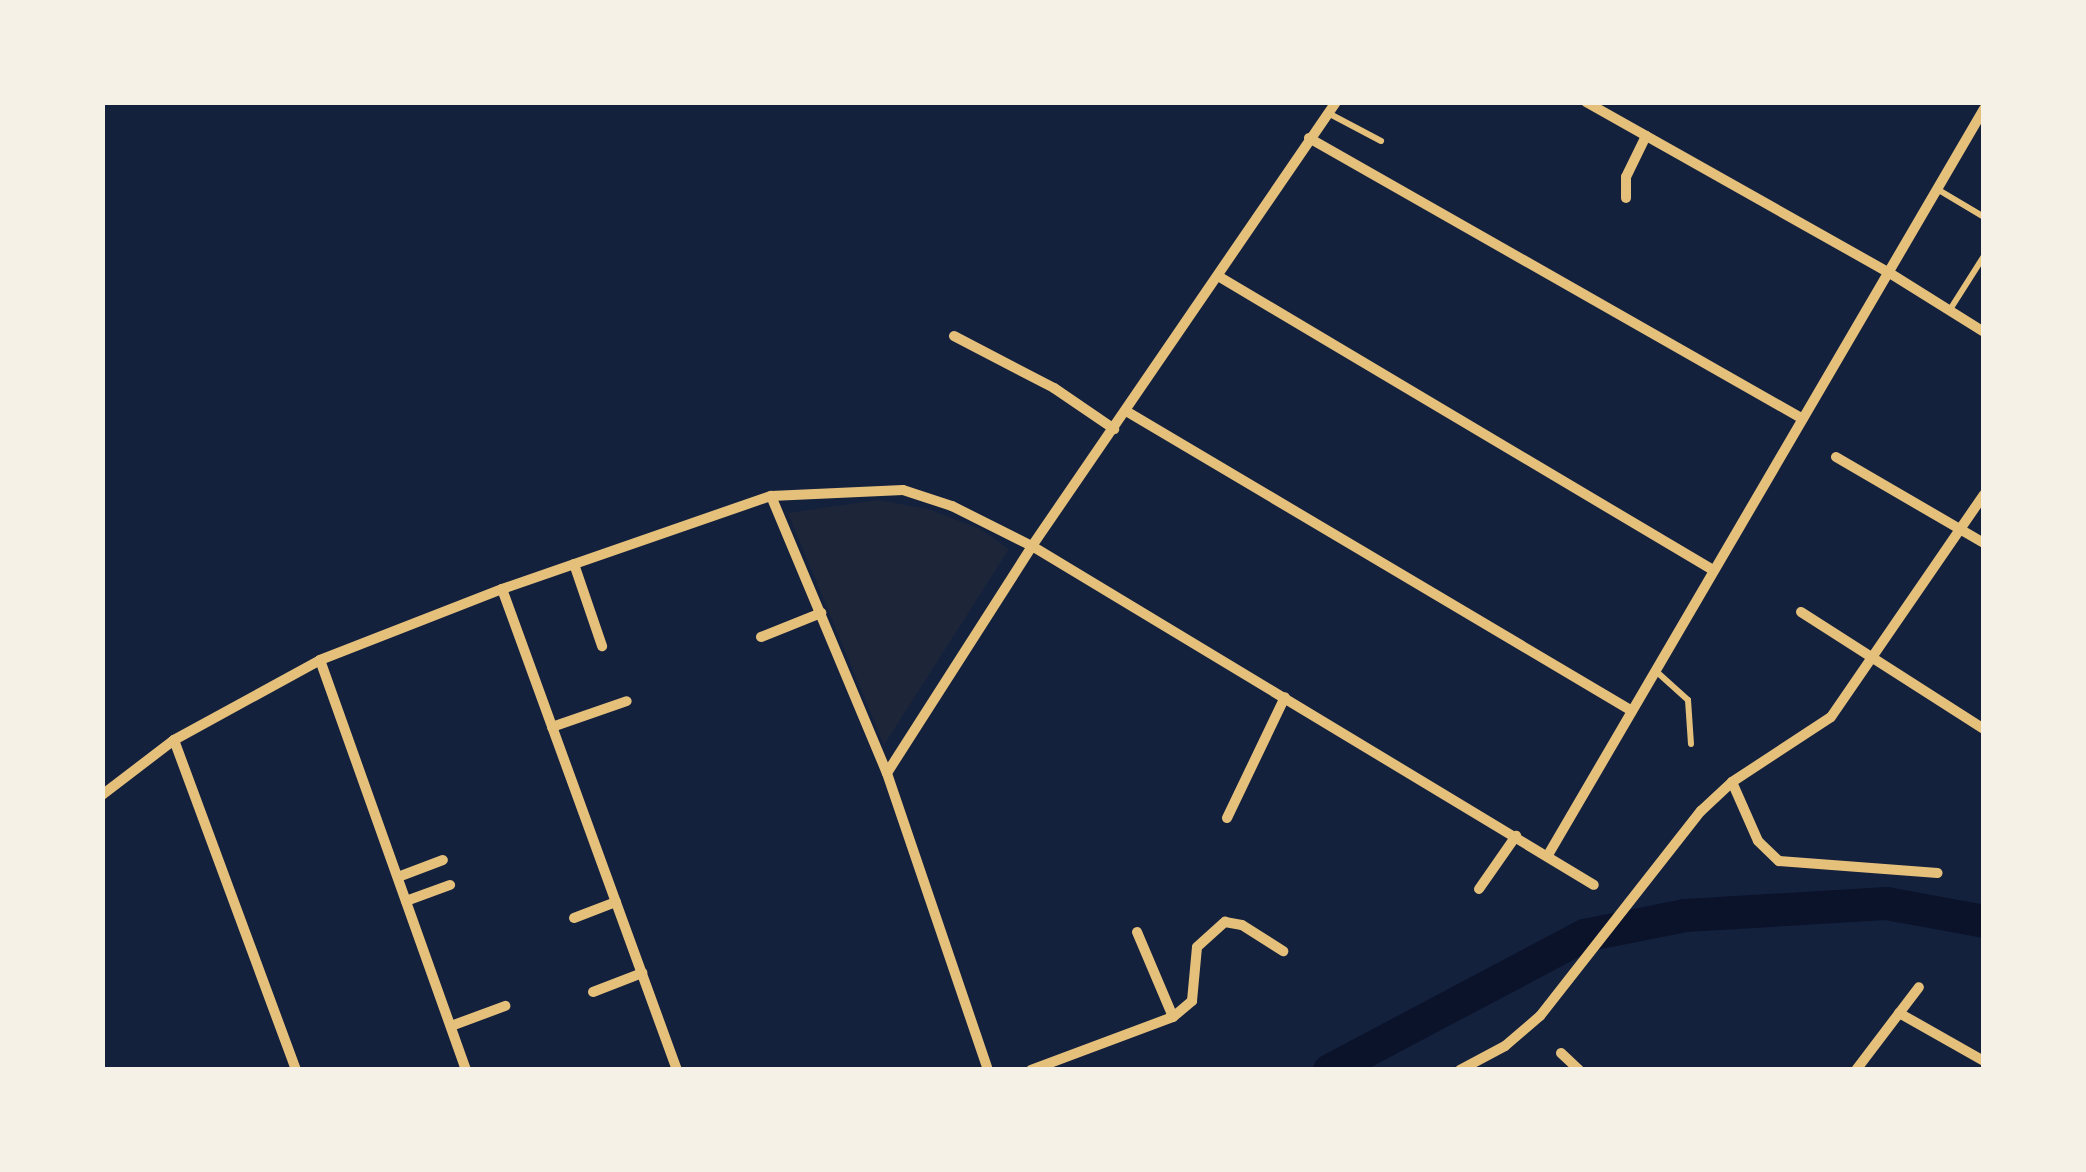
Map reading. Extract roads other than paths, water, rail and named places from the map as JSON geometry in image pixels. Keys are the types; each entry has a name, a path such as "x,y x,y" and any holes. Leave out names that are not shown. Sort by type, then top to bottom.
{"street":[{"path":"1586,102 1888,272 1984,332"},
{"path":"887,773 1032,546 1332,108"},
{"path":"1548,855 1984,109"},
{"path":"1626,198 1626,178 1646,136"},
{"path":"1309,139 1803,419"},
{"path":"1218,276 1713,570"},
{"path":"954,336 1054,388 1114,429"},
{"path":"1126,411 1632,710"},
{"path":"1836,457 1984,543"},
{"path":"102,795 174,740 320,660 502,589 771,496 903,490 952,506 1032,546 1594,885"},
{"path":"1460,1070 1505,1046 1540,1016 1653,871 1732,782 1811,734 1876,657 1984,494"},
{"path":"771,496 887,773 988,1070"},
{"path":"574,564 602,646"},
{"path":"502,589 677,1070"},
{"path":"1801,611 1984,729"},
{"path":"760,637 820,613"},
{"path":"320,660 466,1070"},
{"path":"1227,818 1285,698"},
{"path":"552,727 626,701"},
{"path":"174,740 296,1070"},
{"path":"1732,782 1758,842 1779,861 1938,873"},
{"path":"1479,889 1516,836"},
{"path":"398,878 443,860"},
{"path":"406,901 450,885"},
{"path":"574,919 616,902"},
{"path":"1031,1070 1174,1017 1192,1001 1197,947 1225,922 1242,925 1283,951"},
{"path":"1137,932 1174,1017"},
{"path":"593,992 642,974"},
{"path":"1856,1070 1918,987"},
{"path":"451,1026 505,1006"},
{"path":"1899,1012 1984,1061"},
{"path":"1561,1053 1579,1070"}],"lane":[{"path":"1332,108 1381,141"},
{"path":"1937,189 1984,217"},
{"path":"1950,310 1984,256"},
{"path":"1654,671 1688,700 1691,744"}],"waterway":[{"path":"1329,1070 1584,935 1685,915 1886,903 1984,921"}]}
